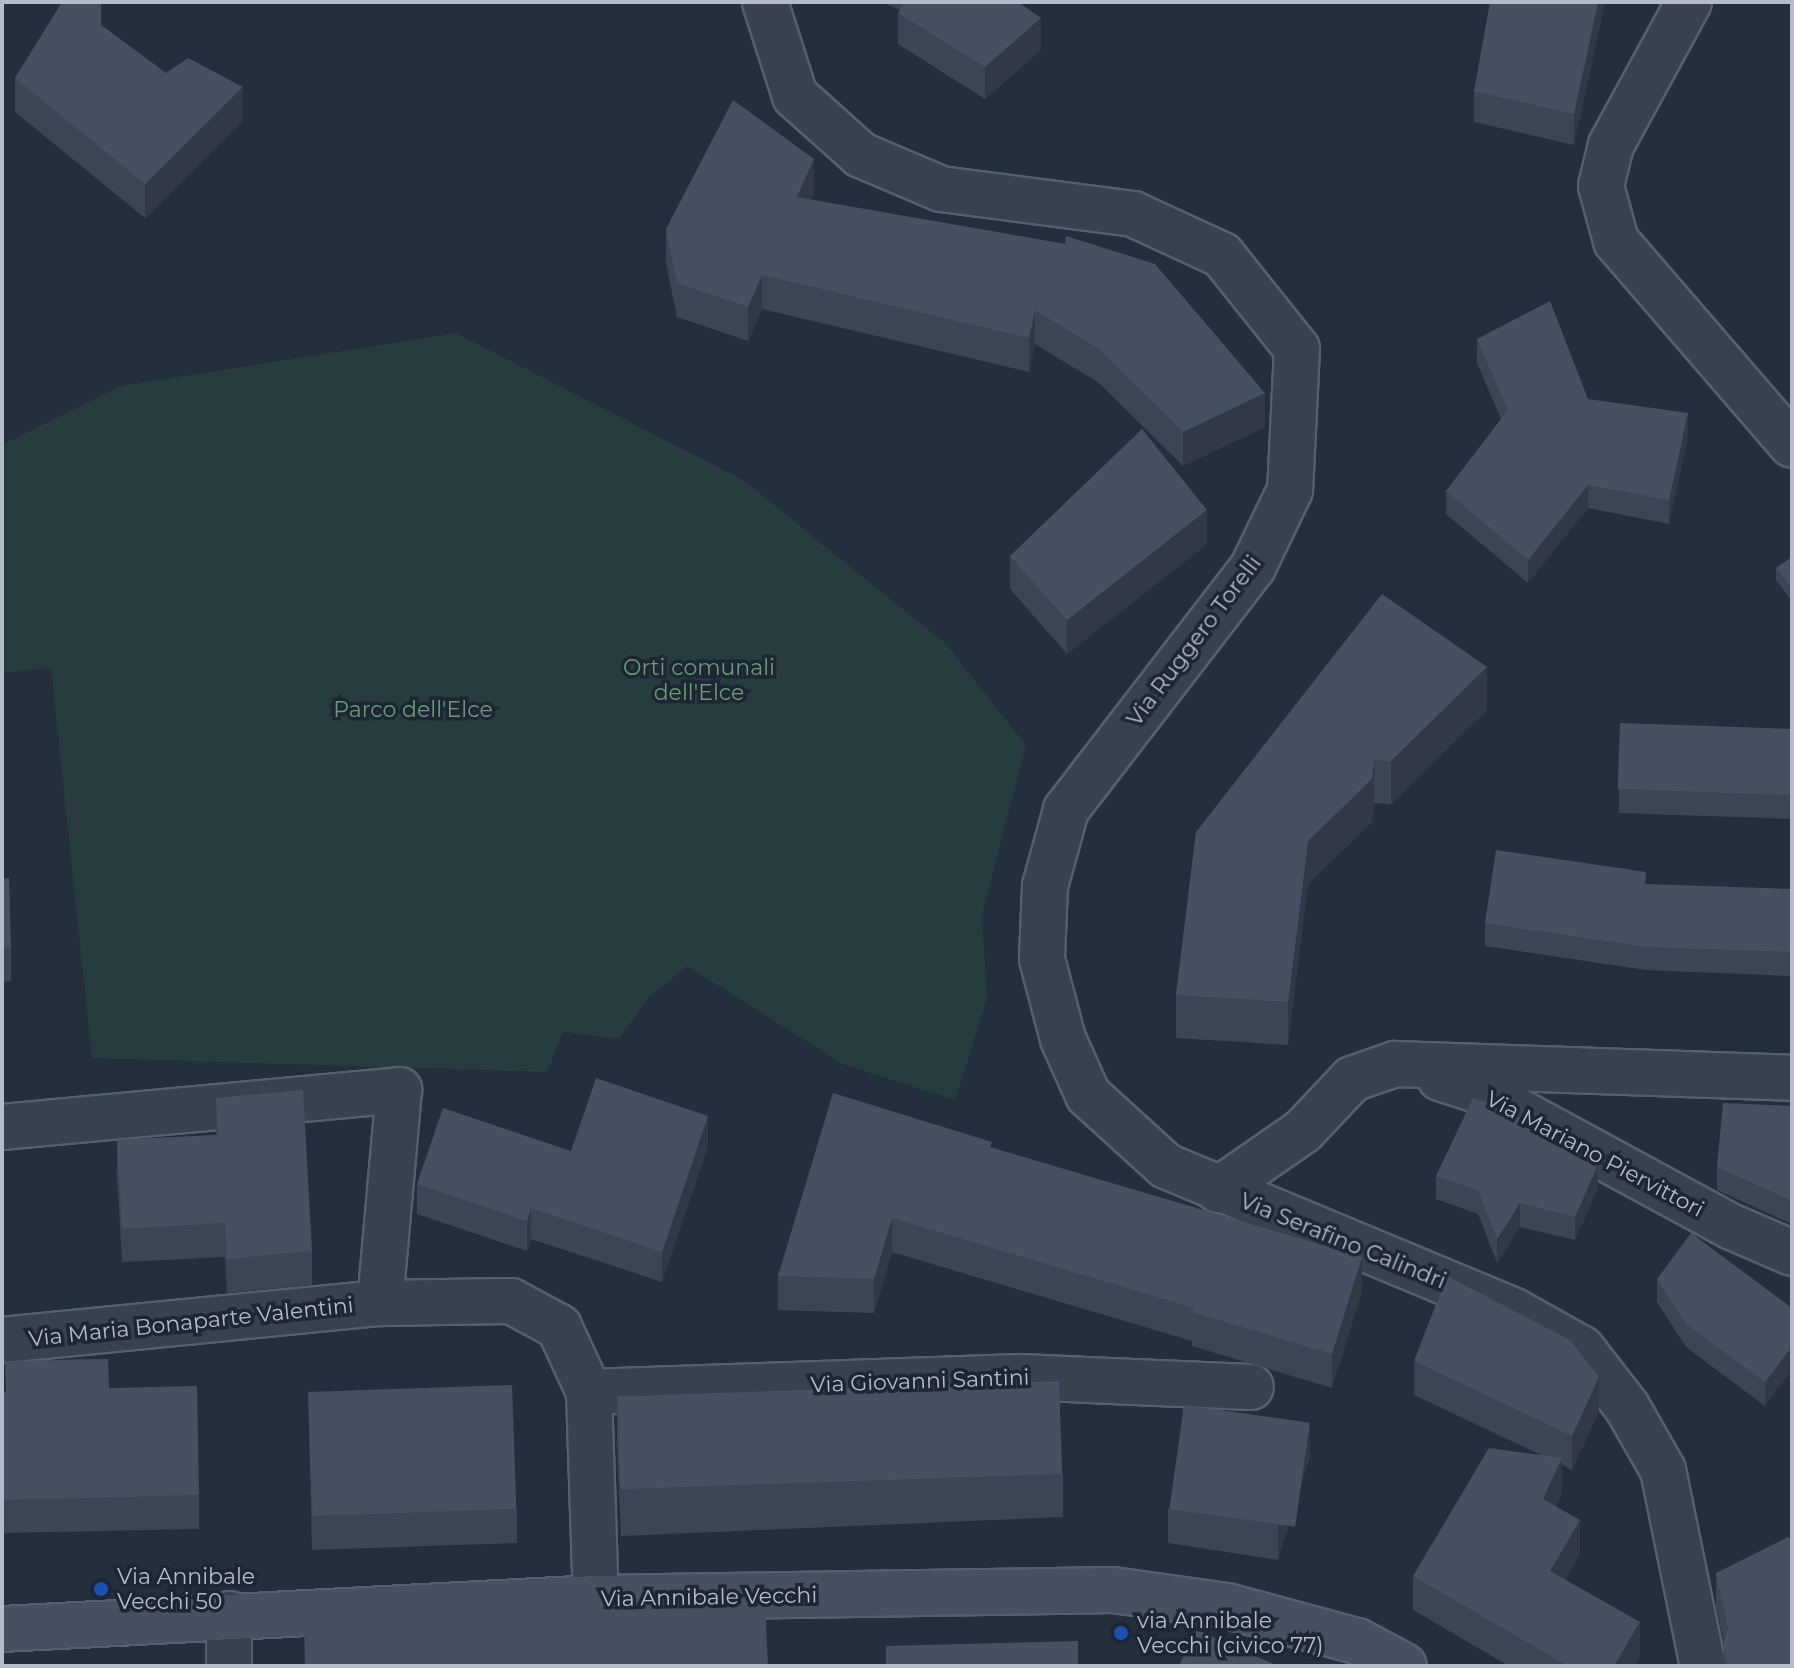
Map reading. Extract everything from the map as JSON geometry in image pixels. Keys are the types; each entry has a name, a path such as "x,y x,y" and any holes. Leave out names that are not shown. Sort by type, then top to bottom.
{"street":[{"name":"Via Ruggero Torelli","path":"765,2 795,96 861,155 941,189 1133,214 1222,255 1297,349 1290,490 1253,567 1066,810 1045,886 1042,959 1063,1039 1088,1095 1166,1166 1218,1190"},
{"path":"1689,2 1611,145 1601,186 1616,241 1792,445"},
{"name":"Via Serafino Calindri","path":"1218,1190 1303,1131 1352,1079 1395,1064 1792,1078"},
{"name":"Via Mariano Piervittori","path":"1395,1064 1483,1092 1732,1227 1792,1253"},
{"name":"Via Maria Bonaparte Valentini","path":"2,1127 399,1090 380,1303"},
{"name":"Via Serafino Calindri","path":"1218,1190 1514,1311 1582,1349 1627,1407 1663,1470 1703,1666"},
{"name":"Via Maria Bonaparte Valentini","path":"2,1340 380,1303 511,1301 559,1327 589,1392 596,1598"},
{"name":"Via Giovanni Santini","path":"589,1392 1021,1377 1251,1387"},
{"name":"Via Annibale Vecchi","path":"2,1629 229,1614 596,1598 1113,1590 1227,1606 1357,1641 1404,1666"},
{"path":"229,1614 229,1666"}],"green space":[{"name":"Parco dell'Elce","path":"456,333 743,480 946,644 1026,745 982,914 987,999 955,1100 843,1064 687,966 648,998 619,1039 563,1032 547,1072 92,1058 51,668 2,673 2,445 121,386"}],"building":[{"path":"62,2 101,2 101,25 166,73 188,58 243,87 145,184 15,78"},
{"path":"905,2 1018,2 1041,18 985,67 898,13"},
{"path":"1490,2 1598,2 1574,114 1474,91"},
{"path":"733,100 814,159 797,197 1065,244 1066,236 1155,264 1265,393 1183,432 1099,349 1035,310 1029,338 762,275 748,307 677,283 666,229"},
{"path":"1550,301 1588,399 1688,413 1669,500 1588,485 1528,560 1446,491 1508,410 1477,339"},
{"path":"1142,429 1207,510 1067,620 1010,556"},
{"path":"1792,557 1792,589 1776,568"},
{"path":"1382,594 1487,667 1391,761 1374,760 1372,779 1308,841 1288,1002 1176,995 1196,832"},
{"path":"1620,723 1792,729 1790,795 1618,789"},
{"path":"1496,850 1646,872 1645,884 1792,889 1792,952 1646,947 1485,923"},
{"path":"9,878 11,947 2,948 2,879"},
{"path":"596,1078 708,1116 662,1252 531,1208 527,1221 417,1184 443,1108 571,1151"},
{"path":"303,1090 312,1251 227,1259 225,1223 122,1229 117,1140 218,1135 216,1098"},
{"path":"833,1093 992,1142 990,1147 1362,1257 1332,1354 1192,1312 1194,1308 892,1218 874,1279 778,1276"},
{"path":"1473,1098 1505,1109 1598,1164 1575,1217 1520,1203 1497,1239 1478,1190 1436,1176"},
{"path":"1723,1103 1792,1106 1792,1201 1717,1167"},
{"path":"1691,1233 1792,1308 1792,1347 1765,1382 1686,1324 1657,1279"},
{"path":"1447,1276 1570,1340 1599,1377 1572,1436 1414,1361"},
{"path":"108,1359 109,1388 197,1386 199,1495 2,1500 5,1361"},
{"path":"1059,1381 1062,1474 621,1489 617,1396"},
{"path":"512,1385 516,1509 312,1516 308,1392"},
{"path":"1184,1405 1310,1423 1295,1527 1169,1509"},
{"path":"1489,1448 1562,1458 1543,1499 1580,1520 1550,1571 1640,1622 1614,1666 1568,1666 1413,1576"},
{"path":"1788,1537 1792,1541 1792,1666 1728,1666 1723,1645 1728,1627 1716,1573"},
{"path":"765,1603 768,1666 305,1666 304,1619 497,1617"},
{"path":"1195,1629 1278,1666 1179,1666"},
{"path":"1078,1641 1078,1666 886,1666 886,1646"}],"place":[{"name":"Via Annibale Vecchi 50","path":"101,1589"},
{"name":"via Annibale Vecchi (civico 77)","path":"1121,1633"}],"park label":[{"name":"Orti comunali dell'Elce","path":"699,680"}]}
